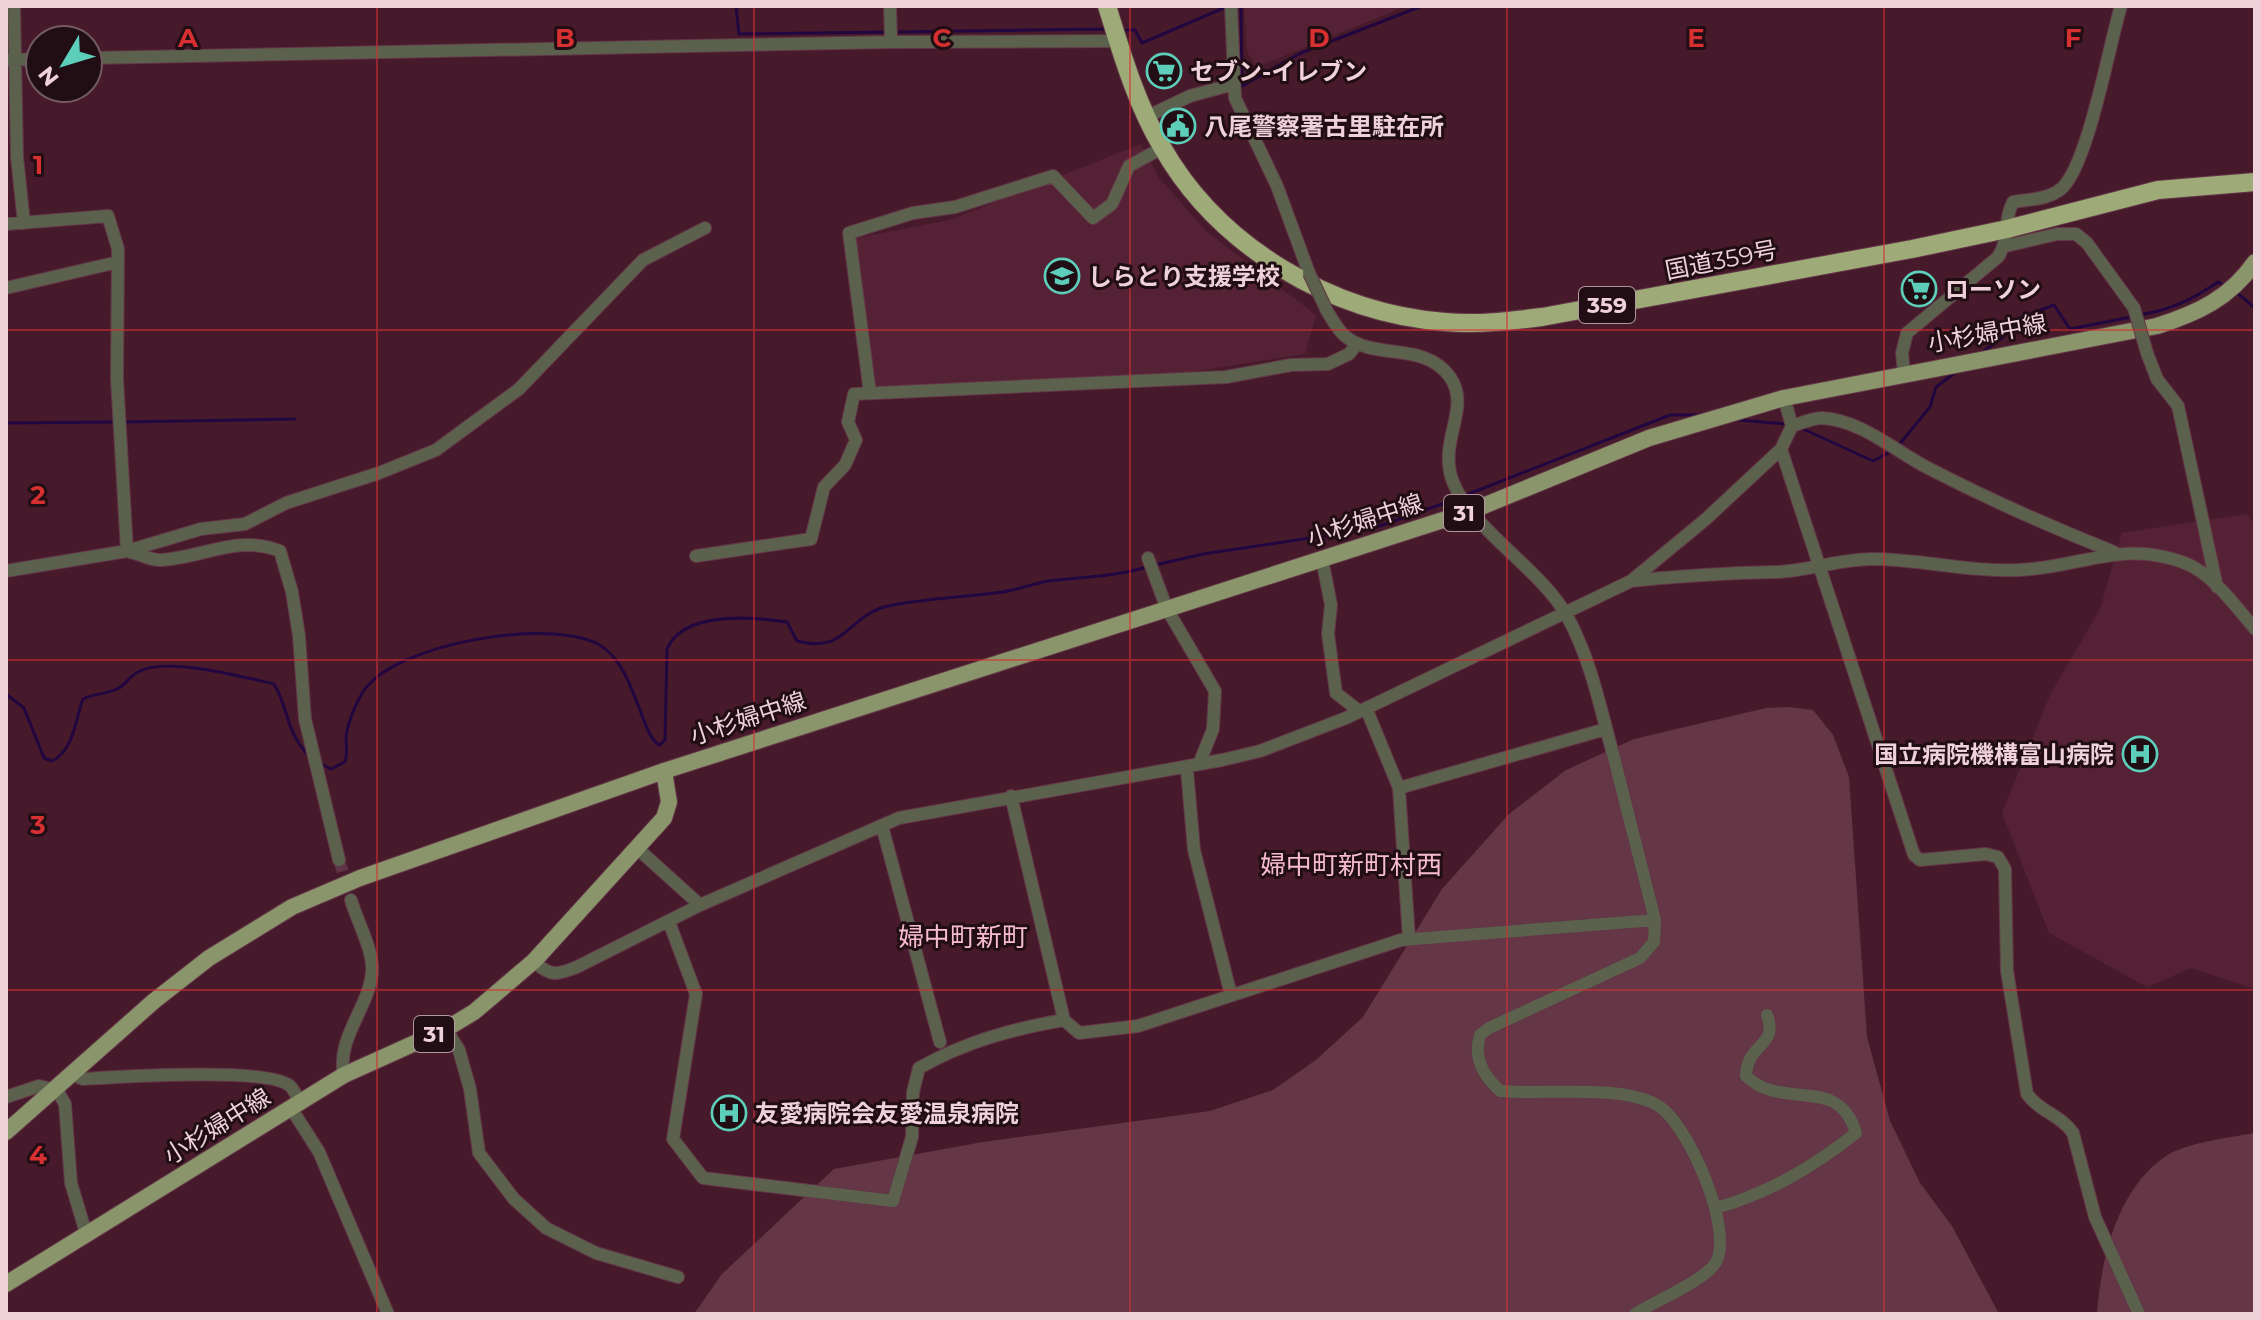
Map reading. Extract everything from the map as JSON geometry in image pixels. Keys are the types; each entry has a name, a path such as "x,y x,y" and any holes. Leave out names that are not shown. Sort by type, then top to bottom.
{"highway":[{"name":"国道359号","path":"1107,6 1146,117 1162,148 1210,210 1243,241 1293,276 1380,310 1446,322 1493,323 1542,317 2006,238 2158,190 2255,182"}],"main road":[{"name":"小杉婦中線","path":"6,1132 154,1001 209,958 292,907 360,878 664,771 1471,511 1649,438 1784,398 2180,319 2216,302 2240,283 2255,262"},
{"name":"小杉婦中線","path":"6,1284 344,1075 446,1029 501,992 534,961 664,818 669,802 664,771"}],"street":[{"path":"14,6 11,60 24,223"},
{"path":"890,6 891,42"},
{"path":"1231,6 1235,98 1286,207 1309,273 1327,311 1343,335 1357,344 1423,356 1450,376 1457,392 1458,411 1447,446 1454,485 1471,511 1565,613 1589,662 1655,920 1654,942 1640,958 1489,1028 1480,1035 1477,1060 1488,1080 1500,1091 1576,1091 1638,1098 1658,1105 1672,1118 1687,1142 1716,1208 1722,1242 1717,1261 1707,1274 1635,1314"},
{"path":"1904,373 1902,353 1907,333 1998,257 2006,238 2006,215 2013,202 2050,195 2063,187 2071,175 2087,133 2121,6"},
{"path":"104,58 891,42 1118,41"},
{"path":"1146,117 1190,96 1234,84"},
{"path":"870,393 849,233 913,213 955,207 1053,176 1093,218 1112,204 1129,166 1162,148"},
{"path":"6,224 108,216 118,262 117,379 127,551"},
{"path":"6,571 127,551 201,529 245,524 286,503 379,473 436,450 519,389 643,260 705,228"},
{"path":"2006,238 2076,234 2087,243 2134,308 2157,379 2178,406 2217,587"},
{"path":"6,288 118,262"},
{"path":"696,556 811,539 824,487 845,465 856,440 848,422 854,394 1226,377 1291,365 1328,364 1349,354 1357,344"},
{"path":"534,961 546,974 557,975 700,905 899,818 1011,796 1193,767 1260,751 1363,710 1631,581 1706,519 1781,449 1792,426 1784,398"},
{"path":"1792,426 1821,418 1849,425 1893,445 1927,467 1995,501 2115,552"},
{"path":"1781,449 1914,855 1920,860 1986,854 1998,857 2005,869 2007,971 2027,1094 2034,1104 2066,1121 2073,1133 2095,1217 2139,1314"},
{"path":"127,551 163,560 244,543 262,544 280,551 292,592 303,669 305,719 339,860"},
{"path":"1631,581 1818,567 1872,559 1976,570 2022,570 2115,552 2144,552 2187,564 2217,587 2255,629"},
{"path":"1148,558 1167,609 1215,691 1213,729 1193,767 1194,850 1231,995"},
{"path":"1322,559 1331,605 1328,634 1336,693 1363,710 1399,788 1409,939"},
{"path":"1399,788 1606,729"},
{"path":"1011,796 1064,1020 1079,1033 1138,1026 1409,939 1655,920"},
{"path":"882,826 940,1042"},
{"path":"638,849 700,905"},
{"path":"344,1075 340,1057 368,993 373,969 351,900"},
{"path":"669,922 696,994 673,1139 703,1178 893,1201 912,1137 913,1092 919,1068 947,1052 1004,1030 1064,1020"},
{"path":"1716,1208 1752,1198 1781,1183 1822,1160 1856,1133 1839,1102 1828,1098 1779,1094 1755,1085 1746,1076 1749,1055 1768,1039 1771,1025 1767,1015"},
{"path":"446,1029 463,1063 479,1153 514,1199 546,1228 583,1247 678,1277"},
{"path":"73,1075 83,1079 162,1075 272,1078 290,1086 295,1105 319,1152 388,1314"},
{"path":"6,1097 39,1086 57,1090 65,1104 71,1183 86,1233"}],"shaded area":[{"path":"1244,6 1406,6 1257,67 1247,52"},
{"name":"しらとり支援学校","path":"1141,144 1159,178 1207,232 1316,315 1305,354 1185,373 875,388 856,238 950,220"},
{"name":"国立病院機構富山病院","path":"2247,514 2255,524 2255,989 2191,968 2147,987 2049,933 2002,813 2050,695 2100,609 2122,533"},
{"path":"1766,708 1813,710 1833,735 1849,777 1867,1037 1890,1121 1920,1183 1952,1226 1999,1314 694,1314 722,1274 834,1169 983,1142 1210,1111 1273,1090 1316,1060 1363,1017 1442,889 1509,814 1566,770 1634,739"},
{"path":"2255,1133 2255,1314 2097,1314 2103,1271 2115,1227 2135,1187 2149,1170 2166,1156 2185,1147"}],"waterway":[{"path":"736,6 739,34 888,32"},
{"path":"1241,6 1242,86 1301,53 1422,6"},
{"path":"1120,30 1135,30 1142,43 1226,7"},
{"path":"896,32 1108,29"},
{"path":"2139,315 2180,303 2218,282 2225,286"},
{"path":"2236,292 2255,308"},
{"path":"1981,353 2002,338 2020,318 2054,305 2070,329 2131,317"},
{"path":"1898,446 1930,407 1936,387 1956,372"},
{"path":"1466,495 1670,415 1699,415"},
{"path":"123,422 295,419"},
{"path":"1738,420 1786,424"},
{"path":"6,423 115,422"},
{"path":"1801,428 1873,461 1892,451"},
{"path":"1155,565 1203,554 1371,529 1459,498"},
{"path":"321,764 331,769 345,762 346,738 352,714 363,692 380,675 406,660 438,648 510,635 545,634 575,637 598,644 621,667 648,730 660,745 665,740 667,649 676,636 703,622 738,618 787,622 797,641 814,644 837,638 874,611 888,606 1003,592 1050,581 1147,567"},
{"path":"6,694 24,708 44,758 52,761 65,750 83,699 115,690 135,674 150,668 185,667 224,673 274,684 291,728 308,755"}],"tunnel":[{"path":"339,860 349,892"}],"place":[{"name":"セブン-イレブン","path":"1164,71"},
{"name":"八尾警察署古里駐在所","path":"1178,126"},
{"name":"しらとり支援学校","path":"1062,276"},
{"name":"ローソン","path":"1919,289"},
{"name":"国立病院機構富山病院","path":"2140,754"},
{"name":"友愛病院会友愛温泉病院","path":"729,1113"}],"district":[{"name":"婦中町新町村西","path":"1351,865"},
{"name":"婦中町新町","path":"963,937"}]}
